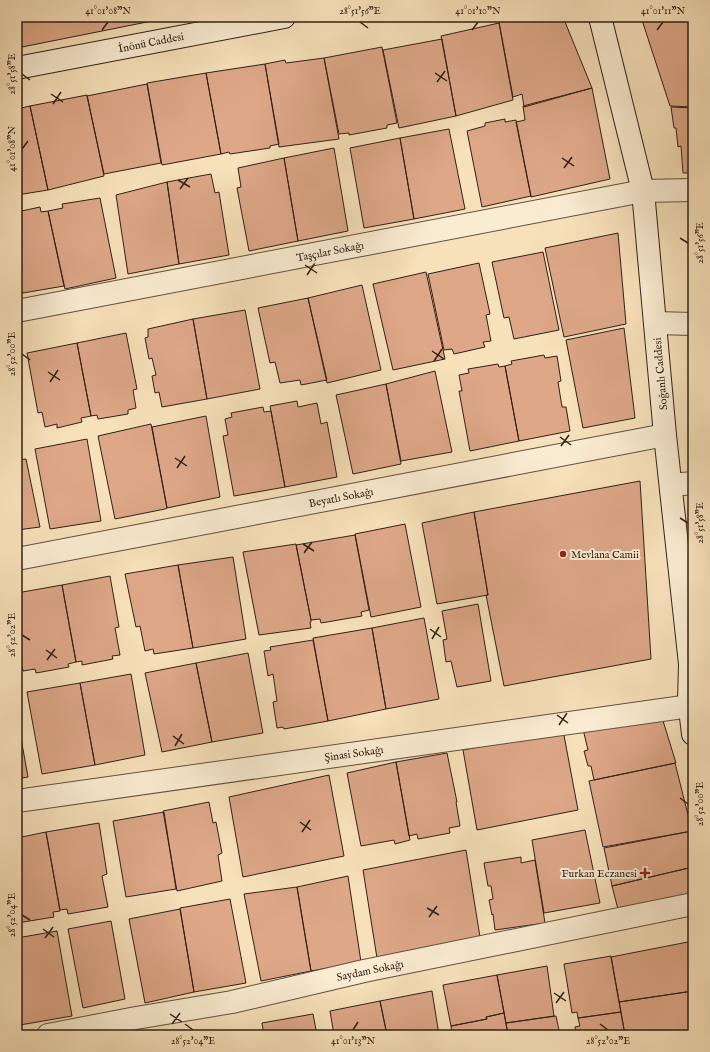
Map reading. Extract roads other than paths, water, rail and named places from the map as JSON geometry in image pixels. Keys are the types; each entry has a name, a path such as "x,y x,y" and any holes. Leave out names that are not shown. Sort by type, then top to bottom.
{"street":[{"name":"İnönü Caddesi","path":"17,68 284,17"},
{"name":"Soğanlı Caddesi","path":"600,17 643,191 665,435 689,617 690,706 693,734"},
{"name":"Taşçılar Sokağı","path":"17,311 643,191 693,190"},
{"path":"655,323 693,324"},
{"name":"Beyatlı Sokağı","path":"17,559 665,435"},
{"path":"671,485 693,483"},
{"name":"Şinasi Sokağı","path":"17,801 690,706"},
{"name":"Saydam Sokağı","path":"48,1035 232,1002 364,971 693,904"}],"place":[{"name":"Mevlana Camii","path":"563,554"},
{"name":"Furkan Eczanesi","path":"645,873"}]}
